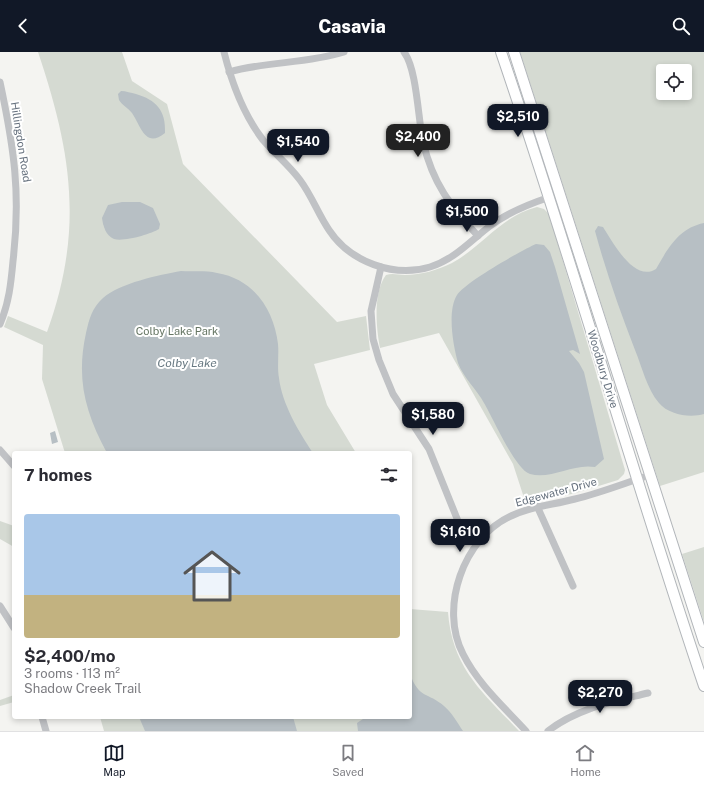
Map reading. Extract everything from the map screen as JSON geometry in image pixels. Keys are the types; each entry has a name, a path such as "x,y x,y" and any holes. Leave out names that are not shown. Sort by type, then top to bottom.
{"main road":[{"name":"Woodbury Drive","path":"501,52 550,197 637,480 704,686"},
{"name":"Woodbury Drive","path":"514,52 704,642"}],"street":[{"path":"224,52 229,72 244,110 252,124 274,153 305,186 329,231 351,253 365,262 381,267 406,270 429,267 455,255 490,226 510,214 550,197"},
{"path":"229,72 262,64 307,60 344,52"},
{"path":"404,52 411,66 423,141 434,177 441,191 453,208 478,236"},
{"name":"Hillingdon Road","path":"0,82 13,145 18,203 9,293 0,324"},
{"path":"381,267 371,311 373,339 379,360 393,394 429,449 458,521 479,542"},
{"path":"0,450 12,464"},
{"name":"Edgewater Drive","path":"526,731 480,682 462,653 456,637 455,612 457,584 463,568 479,542 496,525 509,516 537,506 575,499 650,475"},
{"path":"537,506 573,586"},
{"path":"0,606 12,625"},
{"path":"548,731 566,719 584,710 648,692"},
{"path":"43,719 46,731"}],"green space":[{"name":"Colby Lake Park","path":"38,52 122,52 132,81 167,104 183,164 337,322 366,316 370,350 314,364 327,405 355,451 64,451 42,379 43,345 4,327 8,316 47,332 59,295 66,259 69,225 69,192 66,158 50,89"},
{"path":"520,52 704,52 704,472 660,486"},
{"path":"537,207 544,209 549,214 625,470 624,474 618,480 576,493 526,504 513,464 439,333 380,348 377,330 377,300 382,282 386,275 417,274 447,266 463,256 502,224 524,211"},
{"path":"0,521 12,525 12,546 0,539"},
{"path":"704,547 704,622 682,554"},
{"path":"412,609 448,612 451,632 456,649 463,664 482,691 519,731 104,731 101,719 412,719"},
{"path":"12,696 12,703 0,706 0,700"}],"water":[{"path":"121,91 143,96 154,103 162,112 165,133 153,138 144,134 132,113 119,100 118,94"},
{"path":"122,202 140,202 153,208 160,224 159,229 131,238 118,240 111,238 105,230 102,218 108,205"},
{"path":"704,223 704,414 692,416 674,413 663,407 651,391 619,306 595,231 598,226 603,227 618,250 632,266 648,272 656,269 675,240 681,234 688,229"},
{"path":"536,244 544,245 550,252 555,267 580,354 573,350 569,351 584,372 604,459 595,467 579,467 546,475 530,474 524,470 511,453 481,398 460,368 454,347 452,328 452,310 454,302 457,295 462,290 494,267"},
{"name":"Colby Lake","path":"181,271 208,272 230,276 252,289 260,298 267,308 276,331 278,344 278,374 287,408 312,451 106,451 99,438 88,409 82,380 83,350 90,318 96,306 110,293 140,280"},
{"path":"55,431 58,442 52,444 50,433"},
{"path":"412,679 420,691 444,706 463,731 358,731 357,723 363,719 412,719"},
{"path":"140,719 294,719 297,731 145,731"}]}
